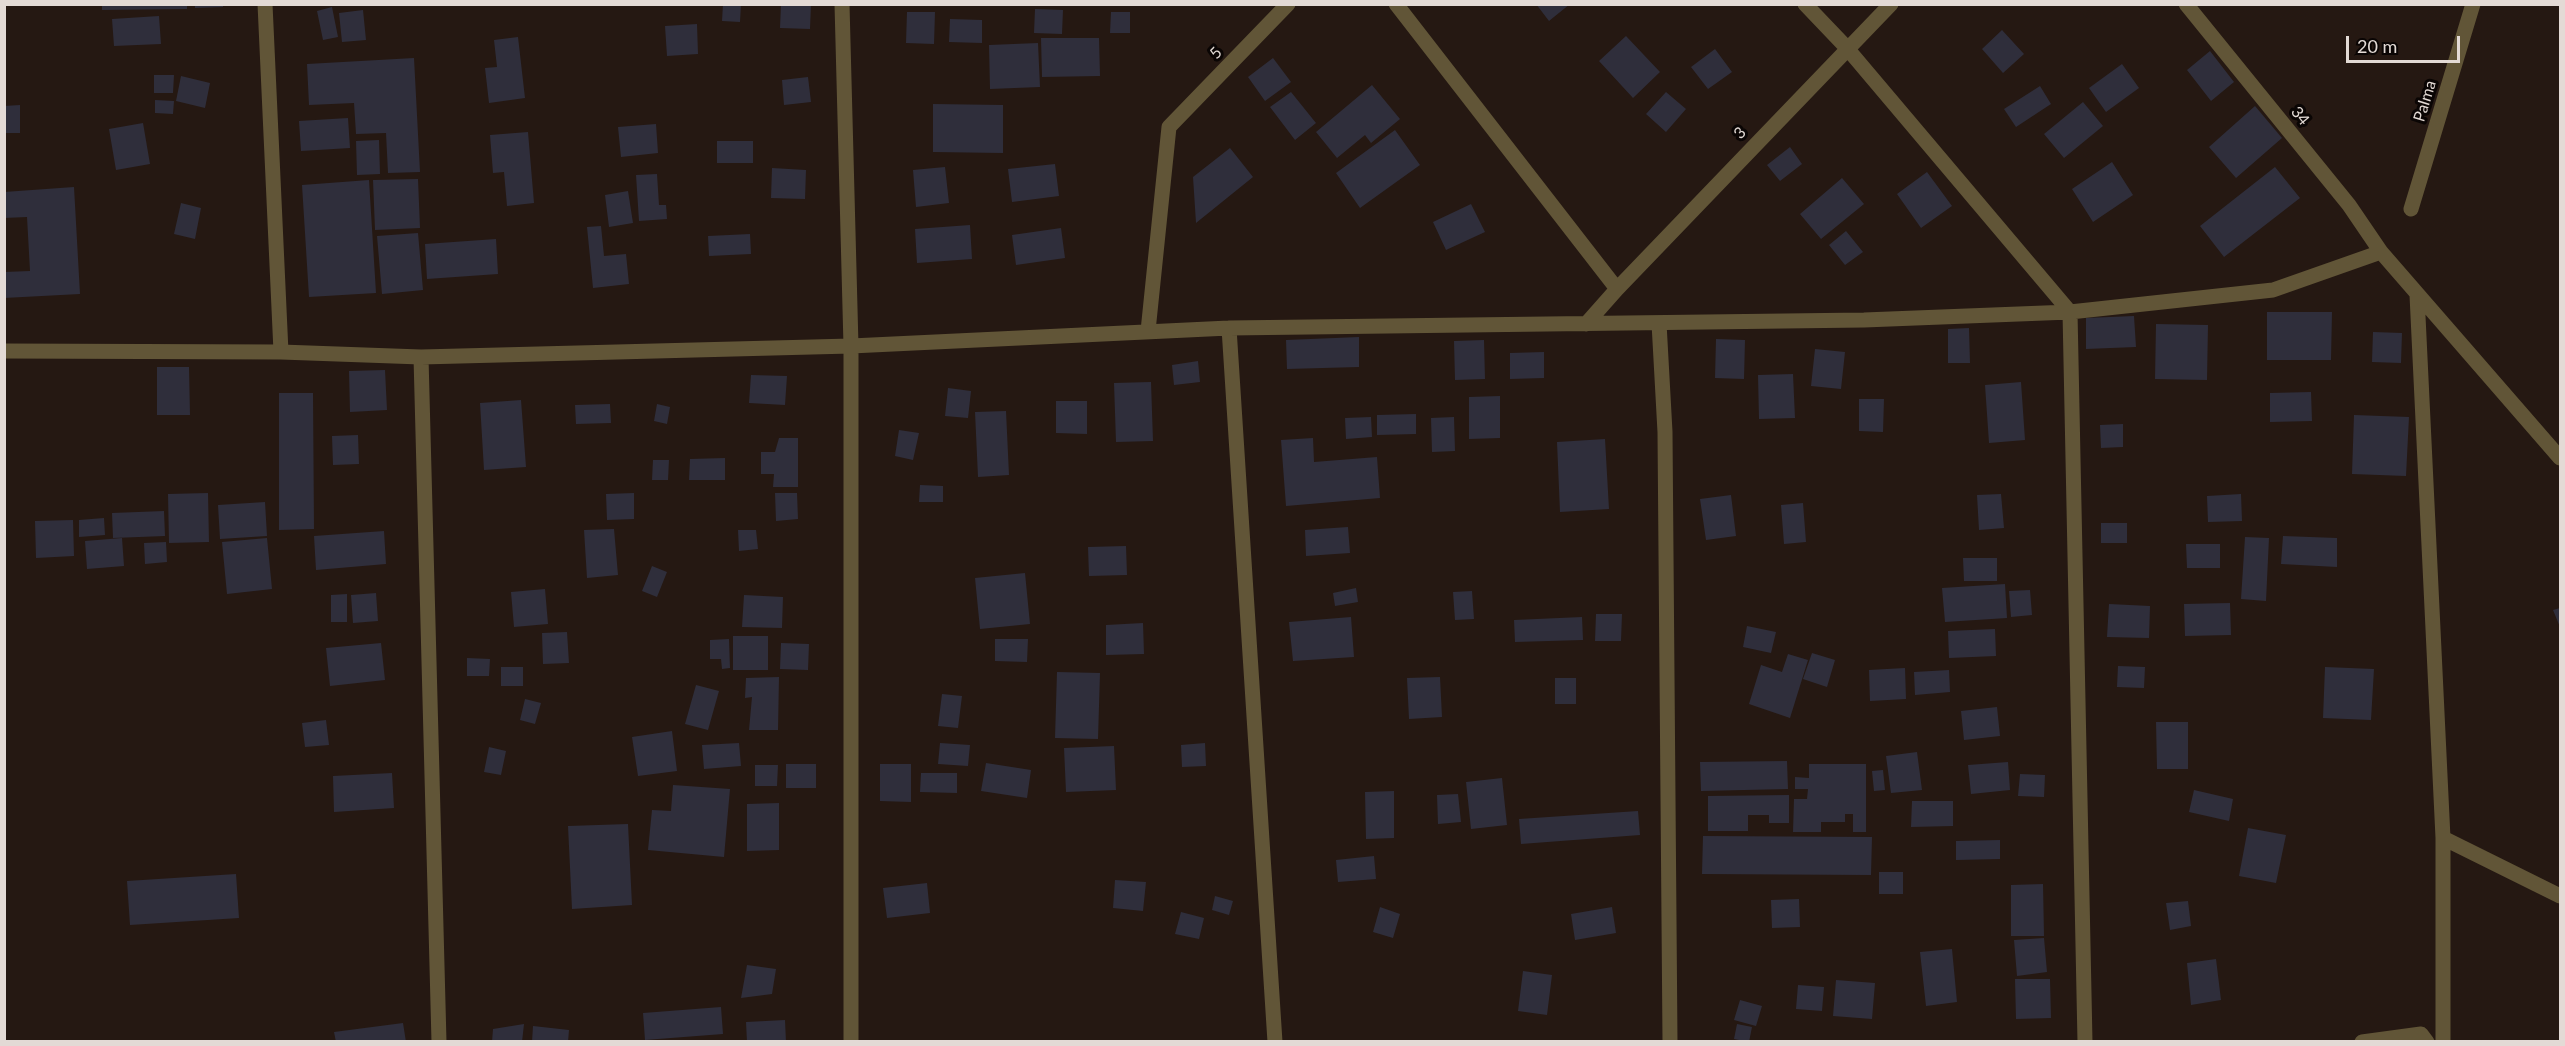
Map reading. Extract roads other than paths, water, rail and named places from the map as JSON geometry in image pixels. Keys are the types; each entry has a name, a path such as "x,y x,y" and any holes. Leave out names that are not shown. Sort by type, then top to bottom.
{"street":[{"path":"265,4 280,352"},
{"path":"842,4 851,346 851,1041"},
{"name":"5","path":"1148,331 1169,127 1288,4"},
{"path":"1396,4 1617,289"},
{"path":"1805,4 1846,47 2070,312 2085,1041"},
{"name":"3","path":"1586,324 1846,47 1891,4"},
{"name":"34","path":"2186,4 2349,205 2381,252 2560,458"},
{"name":"Palma","path":"2411,209 2473,4"},
{"path":"4,351 280,352 421,357 851,346 1229,328 1864,321 2070,312 2273,290 2381,252"},
{"path":"2417,295 2443,838 2443,1041"},
{"path":"1659,323 1665,432 1670,1041"},
{"path":"1229,328 1275,1041"},
{"path":"421,357 439,1041"},
{"path":"2443,838 2560,896"},
{"path":"2362,1041 2421,1034 2427,1041"}]}
